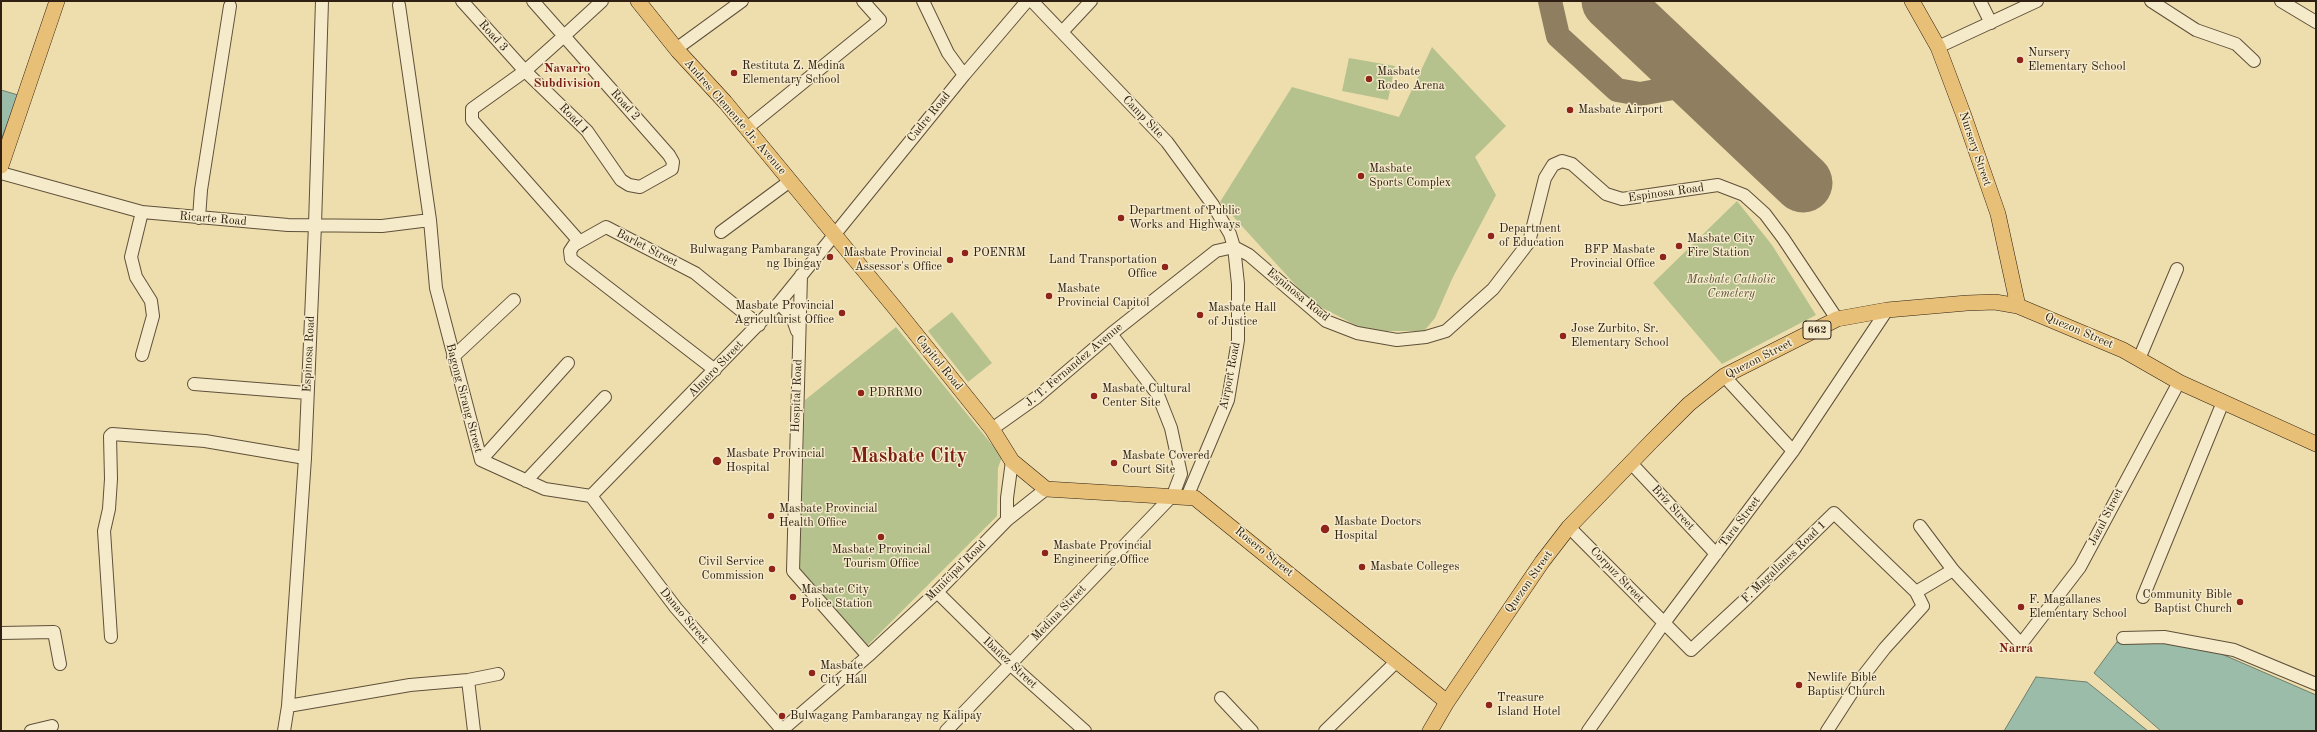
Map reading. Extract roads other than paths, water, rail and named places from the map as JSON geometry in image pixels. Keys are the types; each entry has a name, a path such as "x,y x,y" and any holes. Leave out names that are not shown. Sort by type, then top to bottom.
{"main road":[{"path":"1,166 57,1"},
{"name":"Andres Clemente Jr. Avenue","path":"638,1 676,49 746,128 833,234"},
{"name":"Nursery Street","path":"1912,1 1938,47 1998,214 2018,306"},
{"name":"Capitol Road","path":"833,234 992,429 1012,461 1046,489"},
{"name":"Quezon Street","path":"1430,731 1447,702 1542,562 1569,527 1689,404 1724,376 1837,319 1887,310 1967,303 1995,302 2018,306 2123,350 2179,382 2316,444"},
{"name":"Rosero Street","path":"1046,489 1195,498 1208,506 1447,702"}],"street":[{"name":"Espinosa Road","path":"284,731 288,706 305,458 316,225 322,1"},
{"name":"Road 3","path":"462,1 525,71"},
{"name":"Road 2","path":"533,1 669,155"},
{"path":"602,1 525,71 472,109 472,120 579,241 570,251 571,259 715,370"},
{"path":"676,49 742,1"},
{"path":"746,128 880,20 863,1"},
{"path":"923,1 948,53 964,75"},
{"name":"Cadre Road","path":"833,234 1027,1"},
{"name":"Camp Site","path":"1032,1 1167,142 1213,205 1230,234 1234,247"},
{"path":"1062,32 1091,1"},
{"path":"1980,1 1991,23"},
{"path":"1938,47 2037,1"},
{"path":"2151,1 2196,30 2236,44 2254,61"},
{"path":"2281,1 2316,22"},
{"name":"Bagong Sirang Street","path":"399,5 430,220 436,288 481,460 545,489 591,496"},
{"path":"199,218 201,190 230,6"},
{"name":"Road 1","path":"525,71 587,131 621,180 629,185 640,187 672,169 673,162 669,155"},
{"name":"Espinosa Road","path":"1234,247 1250,255 1326,321 1357,333 1397,340 1426,337 1446,331 1493,289 1529,242 1545,178 1554,165 1562,161 1572,164 1606,194 1622,199 1718,185 1744,195 1765,214 1783,238 1837,319"},
{"name":"Ricarte Road","path":"1,173 142,212 288,225 382,226 430,220"},
{"path":"721,232 790,182"},
{"path":"142,212 131,257 136,277 151,301 154,316 142,355"},
{"name":"Barlet Street","path":"579,241 606,227 695,273 759,325"},
{"name":"Almero Street","path":"591,496 759,325 779,303 833,234"},
{"name":"J. T. Fernandez Avenue","path":"992,429 1037,397 1111,334 1216,250 1234,247"},
{"name":"Airport Road","path":"1180,496 1194,480 1222,414 1230,385 1238,340 1238,284 1234,247"},
{"path":"2139,359 2177,269"},
{"name":"Hospital Road","path":"800,275 793,571 868,656"},
{"path":"453,357 514,300"},
{"path":"779,303 792,317 799,336"},
{"name":"Tara Street","path":"1588,731 1664,623 1793,452 1887,310"},
{"path":"1111,334 1158,395 1171,428 1181,474 1180,496"},
{"path":"481,460 568,363"},
{"path":"1724,376 1793,452"},
{"name":"Jazul Street","path":"1952,570 2022,644 2080,567 2179,382"},
{"path":"194,384 307,393"},
{"path":"526,481 605,397"},
{"path":"2143,597 2222,402"},
{"path":"111,637 104,531 110,494 112,434 205,441 305,458"},
{"path":"1007,520 1007,498 1012,461"},
{"name":"Briz Street","path":"1631,463 1716,554"},
{"path":"1181,474 1194,480"},
{"name":"Municipal Road","path":"782,731 868,656 937,592 1007,520 1046,489"},
{"name":"Danao Street","path":"591,496 676,608 782,731"},
{"name":"Medina Street","path":"946,731 1010,664 1180,496"},
{"name":"F. Magallanes Road 1","path":"1664,623 1690,650 1747,598 1834,513 1916,592"},
{"path":"1827,731 1860,680 1885,648 1923,606 1916,592 1952,570 1920,526"},
{"name":"Corpuz Street","path":"1569,527 1664,623"},
{"name":"Ibañez Street","path":"937,592 1010,664 1085,731"},
{"path":"1,633 54,632 60,664"},
{"path":"2123,638 2164,637 2234,650 2316,684"},
{"path":"1326,731 1397,661"},
{"path":"288,706 410,685 468,680 498,674"},
{"path":"468,680 474,731"},
{"path":"1221,698 1252,731"},
{"path":"31,731 52,726"}],"place":[{"name":"Nursery Elementary School","path":"2020,60"},
{"name":"Restituta Z. Medina Elementary School","path":"734,73"},
{"name":"Masbate Rodeo Arena","path":"1369,79"},
{"name":"Masbate Airport","path":"1570,110"},
{"name":"Masbate Sports Complex","path":"1361,176"},
{"name":"Department of Public Works and Highways","path":"1121,218"},
{"name":"Department of Education","path":"1491,236"},
{"name":"Masbate City Fire Station","path":"1679,246"},
{"name":"POENRM","path":"965,253"},
{"name":"Bulwagang Pambarangay ng Ibingay","path":"830,257"},
{"name":"BFP Masbate Provincial Office","path":"1663,257"},
{"name":"Masbate Provincial Assessor's Office","path":"950,260"},
{"name":"Land Transportation Office","path":"1165,267"},
{"name":"Masbate Provincial Capitol","path":"1049,296"},
{"name":"Masbate Provincial Agriculturist Office","path":"842,313"},
{"name":"Masbate Hall of Justice","path":"1200,315"},
{"name":"Jose Zurbito, Sr. Elementary School","path":"1563,336"},
{"name":"PDRRMO","path":"861,393"},
{"name":"Masbate Cultural Center Site","path":"1094,396"},
{"name":"Masbate Provincial Hospital","path":"717,461"},
{"name":"Masbate Covered Court Site","path":"1114,463"},
{"name":"Masbate Provincial Health Office","path":"771,516"},
{"name":"Masbate Doctors Hospital","path":"1325,529"},
{"name":"Masbate Provincial Tourism Office","path":"881,537"},
{"name":"Masbate Provincial Engineering Office","path":"1045,553"},
{"name":"Masbate Colleges","path":"1362,567"},
{"name":"Civil Service Commission","path":"772,569"},
{"name":"Masbate City Police Station","path":"793,597"},
{"name":"Community Bible Baptist Church","path":"2240,602"},
{"name":"F. Magallanes Elementary School","path":"2021,607"},
{"name":"Masbate City Hall","path":"812,673"},
{"name":"Newlife Bible Baptist Church","path":"1799,685"},
{"name":"Treasure Island Hotel","path":"1489,705"},
{"name":"Bulwagang Pambarangay ng Kalipay","path":"782,716"}],"district":[{"name":"Navarro Subdivision","path":"567,76"},
{"name":"Masbate City","path":"909,457"},
{"name":"Narra","path":"2016,649"}],"park label":[{"name":"Masbate Catholic Cemetery","path":"1731,287"}]}
